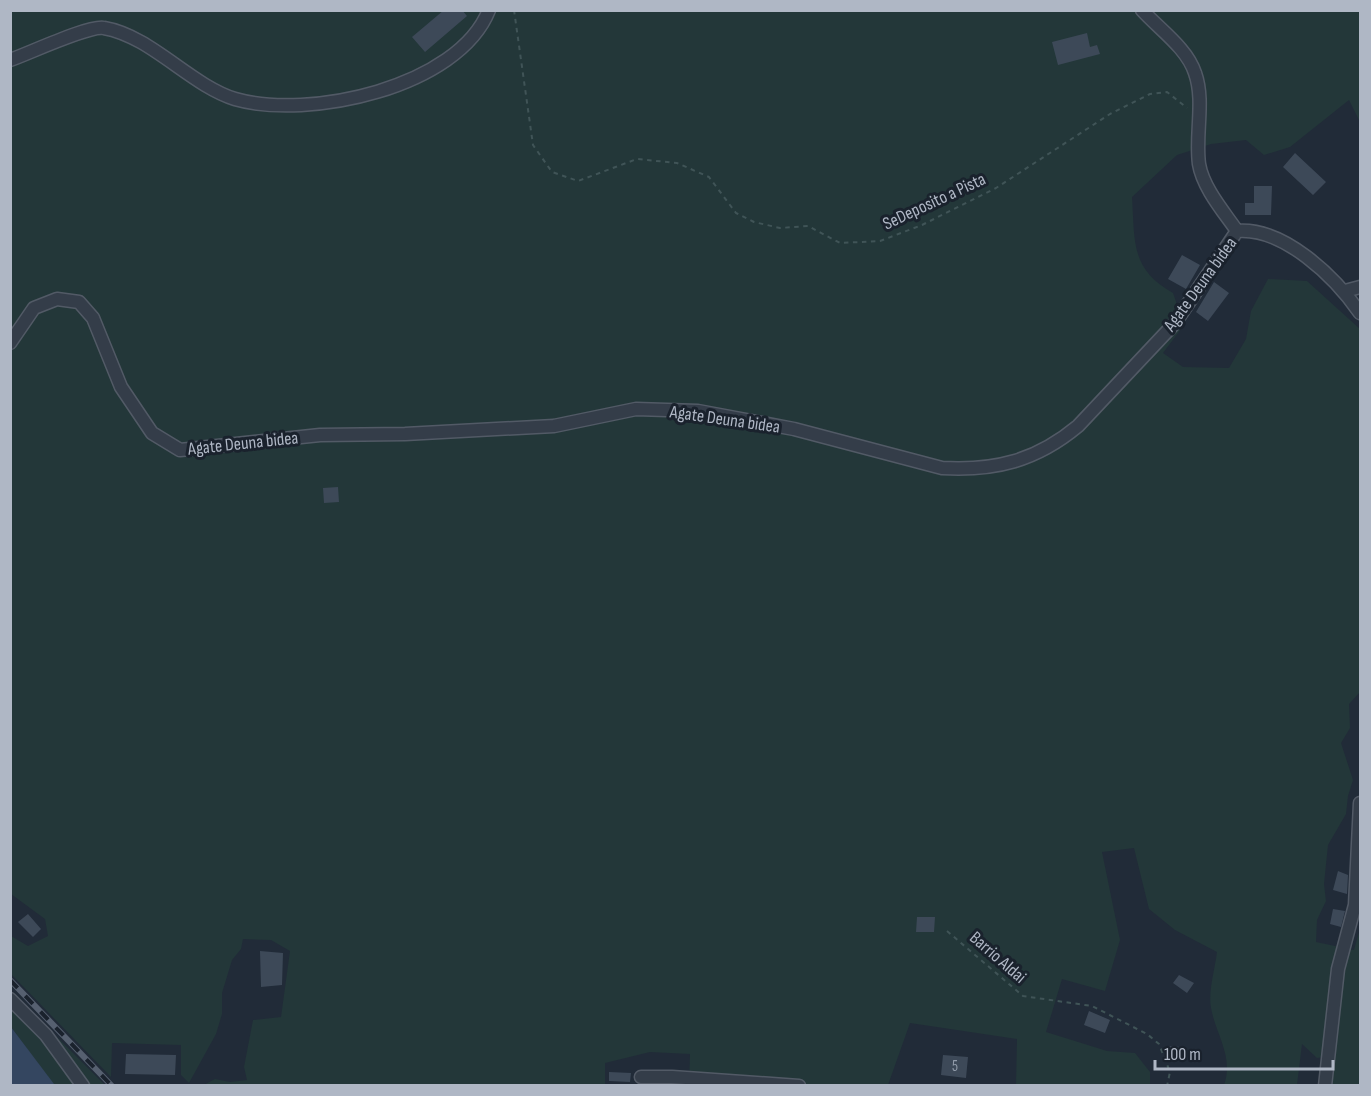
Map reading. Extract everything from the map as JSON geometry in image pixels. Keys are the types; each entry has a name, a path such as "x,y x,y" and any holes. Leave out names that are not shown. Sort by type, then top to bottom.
{"street":[{"path":"10,60 61,42 86,28 102,27 125,34 235,98 262,102 321,104 375,93 404,84 442,63 478,30 489,10"},
{"path":"1142,10 1187,56 1195,73 1200,97 1198,129 1200,166 1209,189 1237,231"},
{"name":"Agate Deuna bidea","path":"10,343 34,308 57,299 79,302 93,318 121,387 152,433 180,450 320,435 405,434 554,426 636,409 698,411 794,429 942,468 983,468 1017,462 1063,439 1077,426 1175,323 1237,231 1258,232 1288,243 1345,291 1360,313"},
{"path":"1345,291 1360,287"},
{"path":"1325,1086 1338,969 1355,905 1360,803"},
{"path":"10,999 46,1035 83,1086"},
{"path":"641,1077 800,1086"}],"path":[{"name":"SeDeposito a Pista","path":"514,10 533,145 552,172 578,181 638,159 677,163 709,177 736,213 745,218 780,228 808,226 840,243 880,242 922,225 996,189 1110,114 1150,94 1167,92 1185,105 1198,129"},
{"name":"Barrio Aldai","path":"947,931 1023,996 1092,1006 1147,1034 1159,1044 1170,1072 1167,1086"}],"green space":[{"path":"11,11 1360,11 1360,122 1349,100 1290,147 1264,155 1246,140 1211,144 1177,155 1132,197 1135,240 1142,264 1159,284 1173,293 1184,325 1163,353 1183,367 1229,368 1246,339 1251,311 1268,279 1307,281 1360,329 1360,692 1349,704 1350,728 1341,743 1353,780 1346,814 1328,845 1324,884 1326,901 1317,920 1316,942 1354,950 1360,929 1360,1085 1331,1085 1335,1055 1317,1058 1302,1044 1297,1085 1224,1085 1227,1075 1226,1055 1213,1018 1210,1001 1217,952 1175,930 1149,909 1134,848 1102,852 1120,940 1105,991 1062,979 1046,1032 1107,1051 1135,1053 1150,1072 1150,1085 1016,1085 1017,1039 910,1023 888,1085 689,1085 690,1054 650,1052 605,1063 605,1085 204,1085 215,1079 230,1082 247,1080 244,1067 253,1020 281,1017 290,951 271,940 243,939 241,949 232,960 222,993 222,1014 216,1034 189,1083 181,1075 181,1045 112,1043 111,1077 11,974 11,936 28,946 48,936 45,919 11,894"},
{"path":"11,1005 45,1041 62,1070 76,1085 54,1085 11,1027"},
{"path":"56,1036 105,1085 90,1085 86,1082"}],"water":[{"path":"11,1027 54,1084 54,1085 11,1085"}],"building":[{"path":"444,10 462,10 467,16 425,52 412,37"},
{"path":"1087,33 1090,47 1097,45 1100,54 1058,65 1052,42"},
{"path":"1295,153 1326,182 1313,195 1283,167"},
{"path":"1254,186 1272,186 1271,215 1245,215 1245,203 1254,203"},
{"path":"1182,255 1200,265 1186,289 1168,279"},
{"path":"1214,282 1229,293 1208,321 1196,312"},
{"path":"338,487 339,502 324,503 323,488"},
{"path":"1338,871 1348,875 1347,894 1333,890"},
{"path":"1333,909 1345,911 1341,927 1330,924"},
{"path":"28,914 41,929 33,937 18,922"},
{"path":"917,917 935,917 934,932 916,932"},
{"path":"260,951 283,953 282,985 261,987"},
{"path":"1179,975 1194,983 1187,993 1173,983"},
{"path":"1089,1011 1110,1020 1105,1033 1084,1025"},
{"path":"1167,1046 1181,1047 1181,1060 1166,1059"},
{"path":"126,1054 176,1055 175,1075 125,1074"},
{"path":"943,1055 968,1057 966,1078 941,1075"},
{"path":"609,1072 631,1073 630,1082 609,1081"}],"railway":[{"path":"10,980 112,1086"}]}
